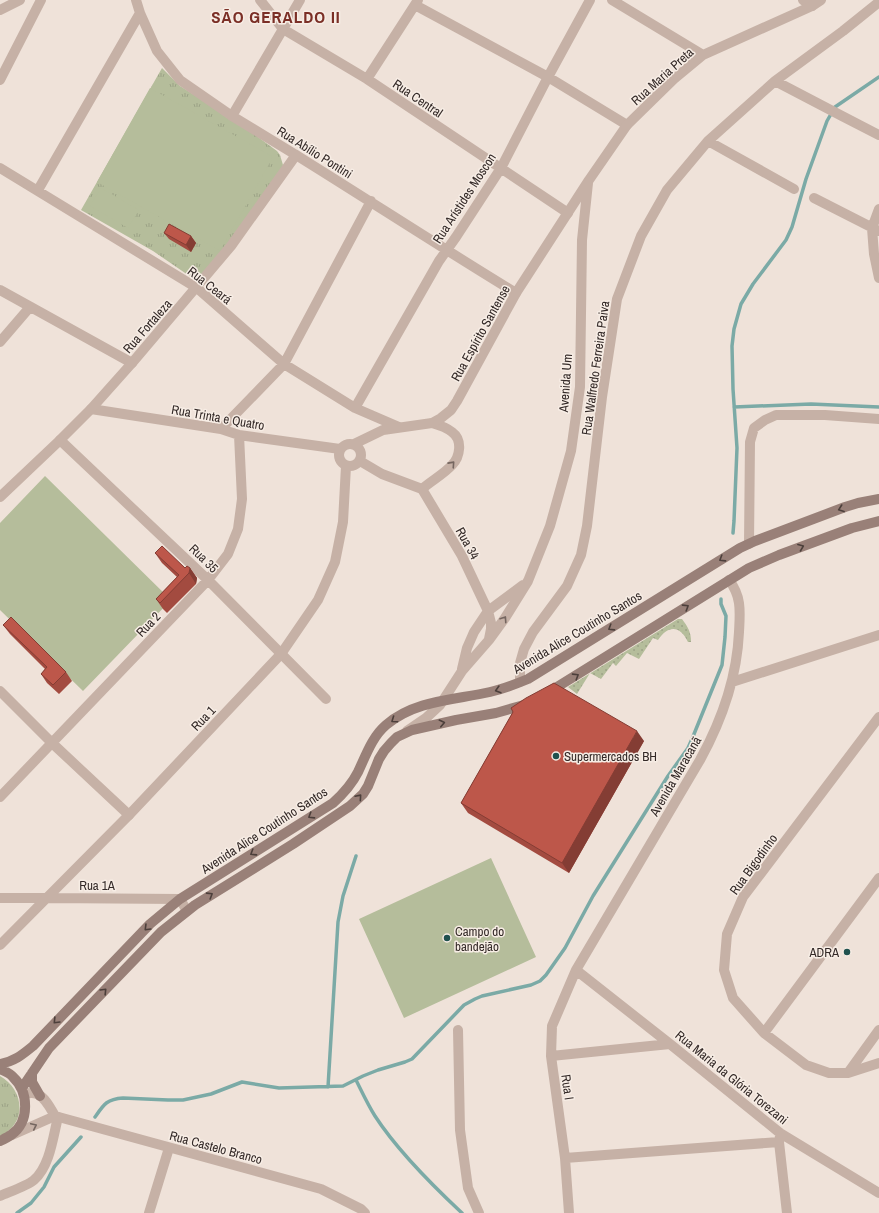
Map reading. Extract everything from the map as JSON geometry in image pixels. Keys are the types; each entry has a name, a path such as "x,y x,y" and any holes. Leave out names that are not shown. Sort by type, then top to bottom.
{"main road":[{"name":"Avenida Alice Coutinho Santos","path":"0,1064 10,1062 22,1056 33,1046 150,924 180,899 333,802 352,782 374,738 380,731 402,714 413,709 443,701 491,692 520,682 539,673 726,556 749,544 845,507 879,499"},
{"path":"544,695 750,568 768,559 852,528 879,521"},
{"name":"Avenida Alice Coutinho Santos","path":"23,1091 32,1073 49,1048 162,932 187,911 294,844 350,806 363,794 368,786 384,751 391,743 404,733 412,730 496,713 531,702"},
{"path":"0,1069 13,1076 23,1091 26,1109 21,1123 12,1135 0,1141"},
{"path":"32,1073 32,1082 40,1096"}],"street":[{"path":"0,10 20,0"},
{"path":"0,80 41,0"},
{"name":"Rua Abílio Pontini","path":"136,0 140,13 157,50 180,80 232,116 371,201 516,293"},
{"name":"Rua Central","path":"260,0 283,29 367,79 568,213"},
{"path":"232,116 300,0"},
{"name":"Rua Arístides Moscon","path":"355,408 438,261 456,237 501,168 590,0"},
{"path":"612,0 703,55"},
{"path":"803,0 812,6"},
{"name":"Rua Maria Preta","path":"589,180 627,125 674,79 703,55 812,6 821,0"},
{"path":"367,79 417,2 548,77 627,125"},
{"name":"Rua Walfredo Ferreira Paiva","path":"520,682 520,663 524,649 533,632 567,586 581,555 587,526 602,397 617,299 641,236 667,190 708,141 775,81 843,31 879,2"},
{"path":"38,190 140,13"},
{"path":"775,81 879,135"},
{"path":"708,141 794,189"},
{"name":"Rua Fortaleza","path":"0,498 91,409 197,288 231,246 296,156"},
{"name":"Rua Ceará","path":"0,168 197,288 284,364 355,408 399,427"},
{"name":"Rua Espírito Santense","path":"354,444 383,430 432,423 451,410 516,293 589,180"},
{"name":"Avenida Um","path":"404,733 426,718 443,701 462,671 489,640 505,618 528,581 550,526 571,451 580,387 582,240 589,180"},
{"path":"814,198 876,230"},
{"path":"221,430 284,364 371,201"},
{"path":"879,209 874,254 879,278"},
{"path":"0,290 132,363"},
{"path":"0,342 30,307"},
{"name":"Rua Trinta e Quatro","path":"91,409 221,430 239,435 340,449"},
{"path":"749,544 750,442 754,428 765,420 776,415 825,415 879,419"},
{"path":"360,461 382,474 422,489 452,465 459,452 458,442 454,433 445,427 432,423"},
{"name":"Rua 2","path":"0,797 208,580 228,554 238,529 242,499 239,435"},
{"name":"Rua 35","path":"60,440 208,580 326,699"},
{"path":"349,443 354,444 361,451 362,456 356,465 346,466 339,459 338,454 344,445 349,443"},
{"name":"Rua 1","path":"0,945 129,815 281,654 318,600 335,562 343,522 346,466"},
{"name":"Rua 34","path":"422,489 462,556 488,611 491,623 489,640"},
{"name":"Avenida Maracanã","path":"576,970 710,742 725,705 732,682 739,642 740,611 739,598 729,580"},
{"name":"Avenida Um","path":"462,671 467,648 474,632 488,611 528,581"},
{"path":"732,682 879,635"},
{"path":"0,691 52,743 129,815"},
{"name":"Rua Bigodinho","path":"879,717 743,897 727,934 724,970 733,998 764,1033 806,1064 829,1073 848,1073 879,1063"},
{"path":"764,1033 879,878"},
{"name":"Rua 1A","path":"0,898 180,899"},
{"path":"180,899 187,911"},
{"name":"Rua Maria da Glória Torezani","path":"576,970 670,1044 780,1138 879,1193"},
{"name":"Rua I","path":"569,1213 565,1158 551,1056 552,1026 576,970"},
{"path":"458,1030 460,1130 468,1188 479,1213"},
{"path":"848,1073 879,1030"},
{"path":"551,1056 670,1044"},
{"path":"0,1196 33,1181 42,1171 48,1156 57,1117 40,1096 23,1091"},
{"path":"12,1135 57,1117"},
{"name":"Rua Castelo Branco","path":"57,1117 321,1189 361,1209 365,1213"},
{"path":"565,1158 780,1138 787,1213"},
{"path":"149,1213 169,1148"}],"green space":[{"path":"162,68 180,86 242,125 277,151 283,165 281,176 202,276 195,277 188,275 153,251 81,210"},
{"path":"150,88 273,157 220,251 97,182"},
{"path":"101,188 139,210 128,228 90,206"},
{"path":"45,476 171,600 83,691 0,610 0,523"},
{"path":"678,619 682,619 689,630 691,642 688,642 685,636 678,630 670,630 662,635 658,640 653,638 639,659 627,653 616,666 613,663 601,679 590,673"},
{"path":"590,674 577,694 568,687"},
{"name":"Campo do bandejão","path":"491,858 536,957 404,1018 359,919"},
{"path":"0,1076 7,1081 17,1094 20,1109 14,1124 0,1136"}],"building":[{"path":"169,224 191,236 186,245 164,233"},
{"path":"162,546 185,568 187,566 190,568 189,573 160,603 156,599 179,575 155,553"},
{"path":"11,617 66,672 53,685 41,674 47,667 3,625"},
{"path":"554,683 637,731 562,863 461,803 513,712 511,708"}],"waterway":[{"path":"733,533 737,448 732,346 734,329 741,304 753,284 786,240 792,227 806,179 827,121 835,107 879,77"},
{"path":"734,407 811,404 879,407"},
{"path":"95,1117 106,1103 113,1100 123,1098 183,1100 211,1094 242,1082 279,1088 343,1086 378,1070 412,1059 464,1005 475,999 482,996 531,985 540,981 565,948 593,896 668,776 688,748 722,665 726,616 721,604 721,599"},
{"path":"328,1087 338,922 343,896 356,856"},
{"path":"356,1080 372,1112 394,1142 427,1179 462,1213"},
{"path":"17,1213 31,1203 44,1187 54,1167 81,1137"}],"place":[{"name":"Supermercados BH","path":"556,756"},
{"name":"Campo do bandejão","path":"447,938"},
{"name":"ADRA","path":"847,952"}],"district":[{"name":"SÃO GERALDO II","path":"276,17"}]}
